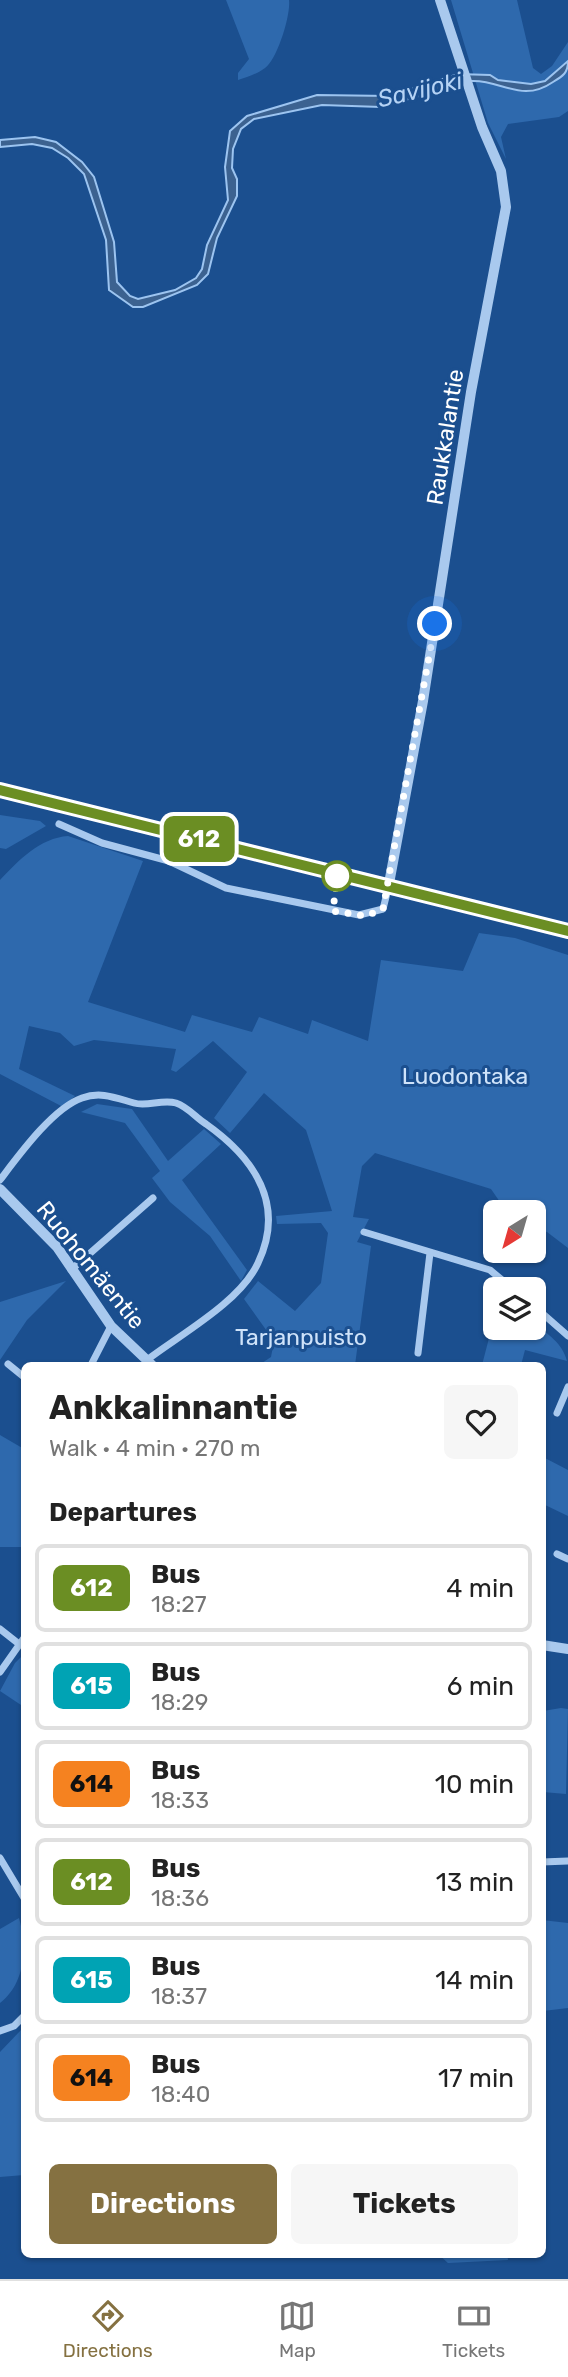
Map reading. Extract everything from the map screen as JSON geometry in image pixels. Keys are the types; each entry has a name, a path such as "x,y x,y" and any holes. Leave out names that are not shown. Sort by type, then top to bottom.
{"highway":[{"path":"0,790 69,805 388,889 568,931"}],"street":[{"name":"Raukkalantie","path":"388,889 423,701 471,393 506,207 501,171 470,91 440,0"},
{"path":"59,824 102,843 169,861 226,888 308,907 366,916 383,909 388,889"},
{"path":"0,1180 21,1152 66,1108 81,1098 100,1094 136,1104 164,1101 178,1103 223,1136 243,1156 260,1178 267,1209 268,1236 259,1262 250,1279 235,1294 149,1362"},
{"name":"Ruohomäentie","path":"0,1189 39,1226 111,1326 149,1362"},
{"path":"71,1270 153,1198"},
{"path":"363,1232 490,1270 498,1277"},
{"path":"418,1353 430,1253"},
{"path":"546,1317 568,1336"},
{"path":"93,1362 111,1326"},
{"path":"8,1364 21,1375"},
{"path":"557,1413 568,1387"},
{"path":"557,1554 568,1559"},
{"path":"0,1629 21,1640"},
{"path":"0,1672 21,1642"},
{"path":"546,1646 568,1649"},
{"path":"0,1858 21,1893"},
{"path":"546,1862 568,1861"},
{"path":"0,2031 14,2026 21,2019"}],"green space":[{"path":"226,0 289,0 282,37 270,63 259,72 238,80 238,73 249,59"},
{"path":"451,0 517,0 533,68 541,74 552,66 568,42 568,111 559,117 508,124 501,137 506,159 488,123"},
{"path":"0,815 40,821 46,826 6,849 0,848"},
{"path":"68,836 143,861 88,1002 185,1032 192,1015 252,1032 259,1017 308,1034 312,1020 368,1041 381,960 463,971 479,933 515,938 568,955 568,1248 546,1232 546,1200 499,1200 491,1189 375,1153 362,1166 353,1217 369,1219 357,1242 371,1246 355,1362 264,1362 271,1357 274,1341 244,1299 258,1281 295,1311 321,1283 328,1233 321,1223 277,1224 276,1216 332,1211 306,1130 264,1093 230,1133 214,1118 247,1072 213,1041 176,1072 171,1070 176,1049 94,1040 74,1046 60,1033 29,1026 19,1069 75,1096 63,1107 0,1074 0,880 22,858 48,841"},
{"path":"97,1104 132,1109 168,1161 204,1129 221,1144 182,1180 247,1270 241,1281 210,1236 170,1202 152,1178 160,1171 125,1123 81,1112"},
{"path":"66,1281 27,1320 0,1360 0,1302"},
{"path":"546,1333 558,1344 567,1361 525,1350 522,1362 483,1362 488,1340 546,1340"},
{"path":"0,1435 21,1447 21,1547 0,1547"},
{"path":"546,1459 568,1470 568,1516 546,1505"},
{"path":"21,1657 21,1705 0,1691"},
{"path":"568,1709 566,1794 546,1792 546,1710"},
{"path":"19,1918 20,1975 9,1995 0,2003 0,1929"},
{"path":"546,1920 568,1923 568,2008 546,2011"},
{"path":"21,2030 21,2175 0,2177 0,2052"},
{"path":"442,2258 508,2260 448,2263"}],"water":[{"name":"Savijoki","path":"568,61 562,76 531,91 471,81 381,107 322,105 254,119 241,129 233,149 232,168 237,179 237,196 217,238 208,274 197,285 143,307 133,307 109,290 106,240 84,174 68,158 52,148 32,144 0,147 0,140 35,137 56,142 82,162 94,177 114,242 117,282 130,296 138,299 175,290 196,278 202,269 207,245 228,200 225,167 230,131 247,116 317,95 390,96 458,74 490,75 498,80 531,84 545,81"}],"bus line":[{"name":"612","path":"0,790 69,805 388,889 568,931"}],"route":[{"path":"337,876 333,911 366,916 383,909 435,624"}],"park label":[{"name":"Luodontaka","path":"465,1076"},
{"name":"Tarjanpuisto","path":"301,1337"}]}
